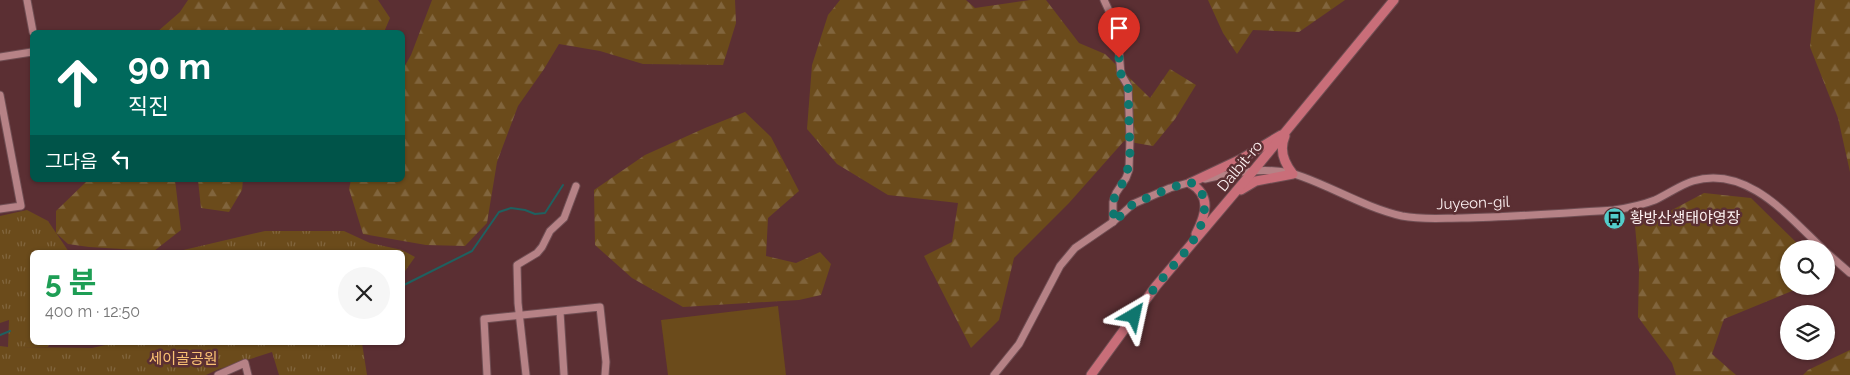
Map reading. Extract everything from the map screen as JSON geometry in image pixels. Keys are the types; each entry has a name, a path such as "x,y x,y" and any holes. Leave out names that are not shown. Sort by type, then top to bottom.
{"main road":[{"name":"Dalbit-ro","path":"1090,375 1156,286 1234,195 1393,0"},
{"path":"1287,131 1281,144 1284,164 1293,174"},
{"path":"1190,182 1241,159 1287,131"},
{"path":"1234,195 1256,181 1293,174"},
{"path":"1190,182 1199,188 1206,202 1201,225 1191,245"}],"street":[{"path":"27,0 33,30"},
{"path":"994,375 1020,344 1060,266 1066,258 1086,239 1114,222 1113,202 1129,170 1128,86 1121,74 1117,28 1104,0"},
{"path":"0,57 30,52"},
{"path":"0,94 21,206 0,209"},
{"name":"Juyeon-gil","path":"1114,222 1133,204 1170,188 1190,182 1254,170 1302,176 1380,209 1402,216 1420,218 1487,217 1614,210 1633,207 1654,200 1694,181 1726,179 1750,187 1762,194 1813,240"},
{"path":"526,375 516,280 517,265 537,253 550,231 564,218 576,186"},
{"path":"1835,260 1850,273"},
{"path":"487,375 484,319 560,312 600,306 606,362 605,375"},
{"path":"560,312 564,375"},
{"path":"218,375 245,363 248,375"}],"green space":[{"path":"188,0 378,0 390,18 385,30 159,30 180,12"},
{"path":"432,0 735,0 736,23 723,65 643,64 600,51 559,44 518,106 497,162 487,223 465,246 426,245 363,234 349,189 351,182 405,182 405,66 411,55"},
{"path":"840,0 966,0 975,8 1030,0 1046,0 1079,43 1105,54 1150,98 1170,69 1196,85 1175,119 1153,146 1124,141 1069,203 1014,258 999,320 971,348 924,256 952,242 958,203 888,195 837,164 807,129 812,65 828,15"},
{"path":"1208,0 1345,0 1299,32 1253,30 1237,54 1223,33"},
{"path":"1815,0 1850,0 1850,172 1838,118 1810,47"},
{"path":"745,112 771,137 799,191 768,218 766,256 796,263 820,252 831,264 821,295 799,300 683,307 632,278 595,245 594,190 645,155"},
{"path":"86,182 175,182 181,230 155,250 89,247 68,244 56,233 56,211"},
{"path":"198,182 243,182 242,190 229,212 201,208"},
{"path":"1704,193 1751,198 1794,240 1780,240 1780,295 1782,295 1724,319 1712,354 1736,375 1676,375 1672,363 1638,317 1639,269 1634,215 1672,210"},
{"name":"세이골공원","path":"27,210 48,221 68,250 30,250 30,345 48,345 48,347 20,347 92,348 106,345 362,345 367,375 279,375 272,352 206,375 0,375 0,346 8,347 9,320 0,323 0,216"},
{"path":"265,231 344,231 370,243 402,250 184,250"},
{"path":"405,252 415,257 405,271"},
{"path":"778,306 786,375 668,375 661,320"},
{"path":"1850,350 1850,375 1803,375 1808,370 1829,360 1835,360 1835,357"}],"waterway":[{"path":"405,284 472,251 499,212 511,208 535,214 545,213 563,185"},
{"path":"0,335 10,331"}],"place":[{"name":"황방산생태야영장","path":"1614,218"}],"route":[{"path":"1119,58 1121,74 1128,86 1130,156 1129,170 1113,202 1114,222 1133,204 1170,188 1190,182 1199,188 1206,202 1201,225 1191,245 1156,286 1134,316"}]}
